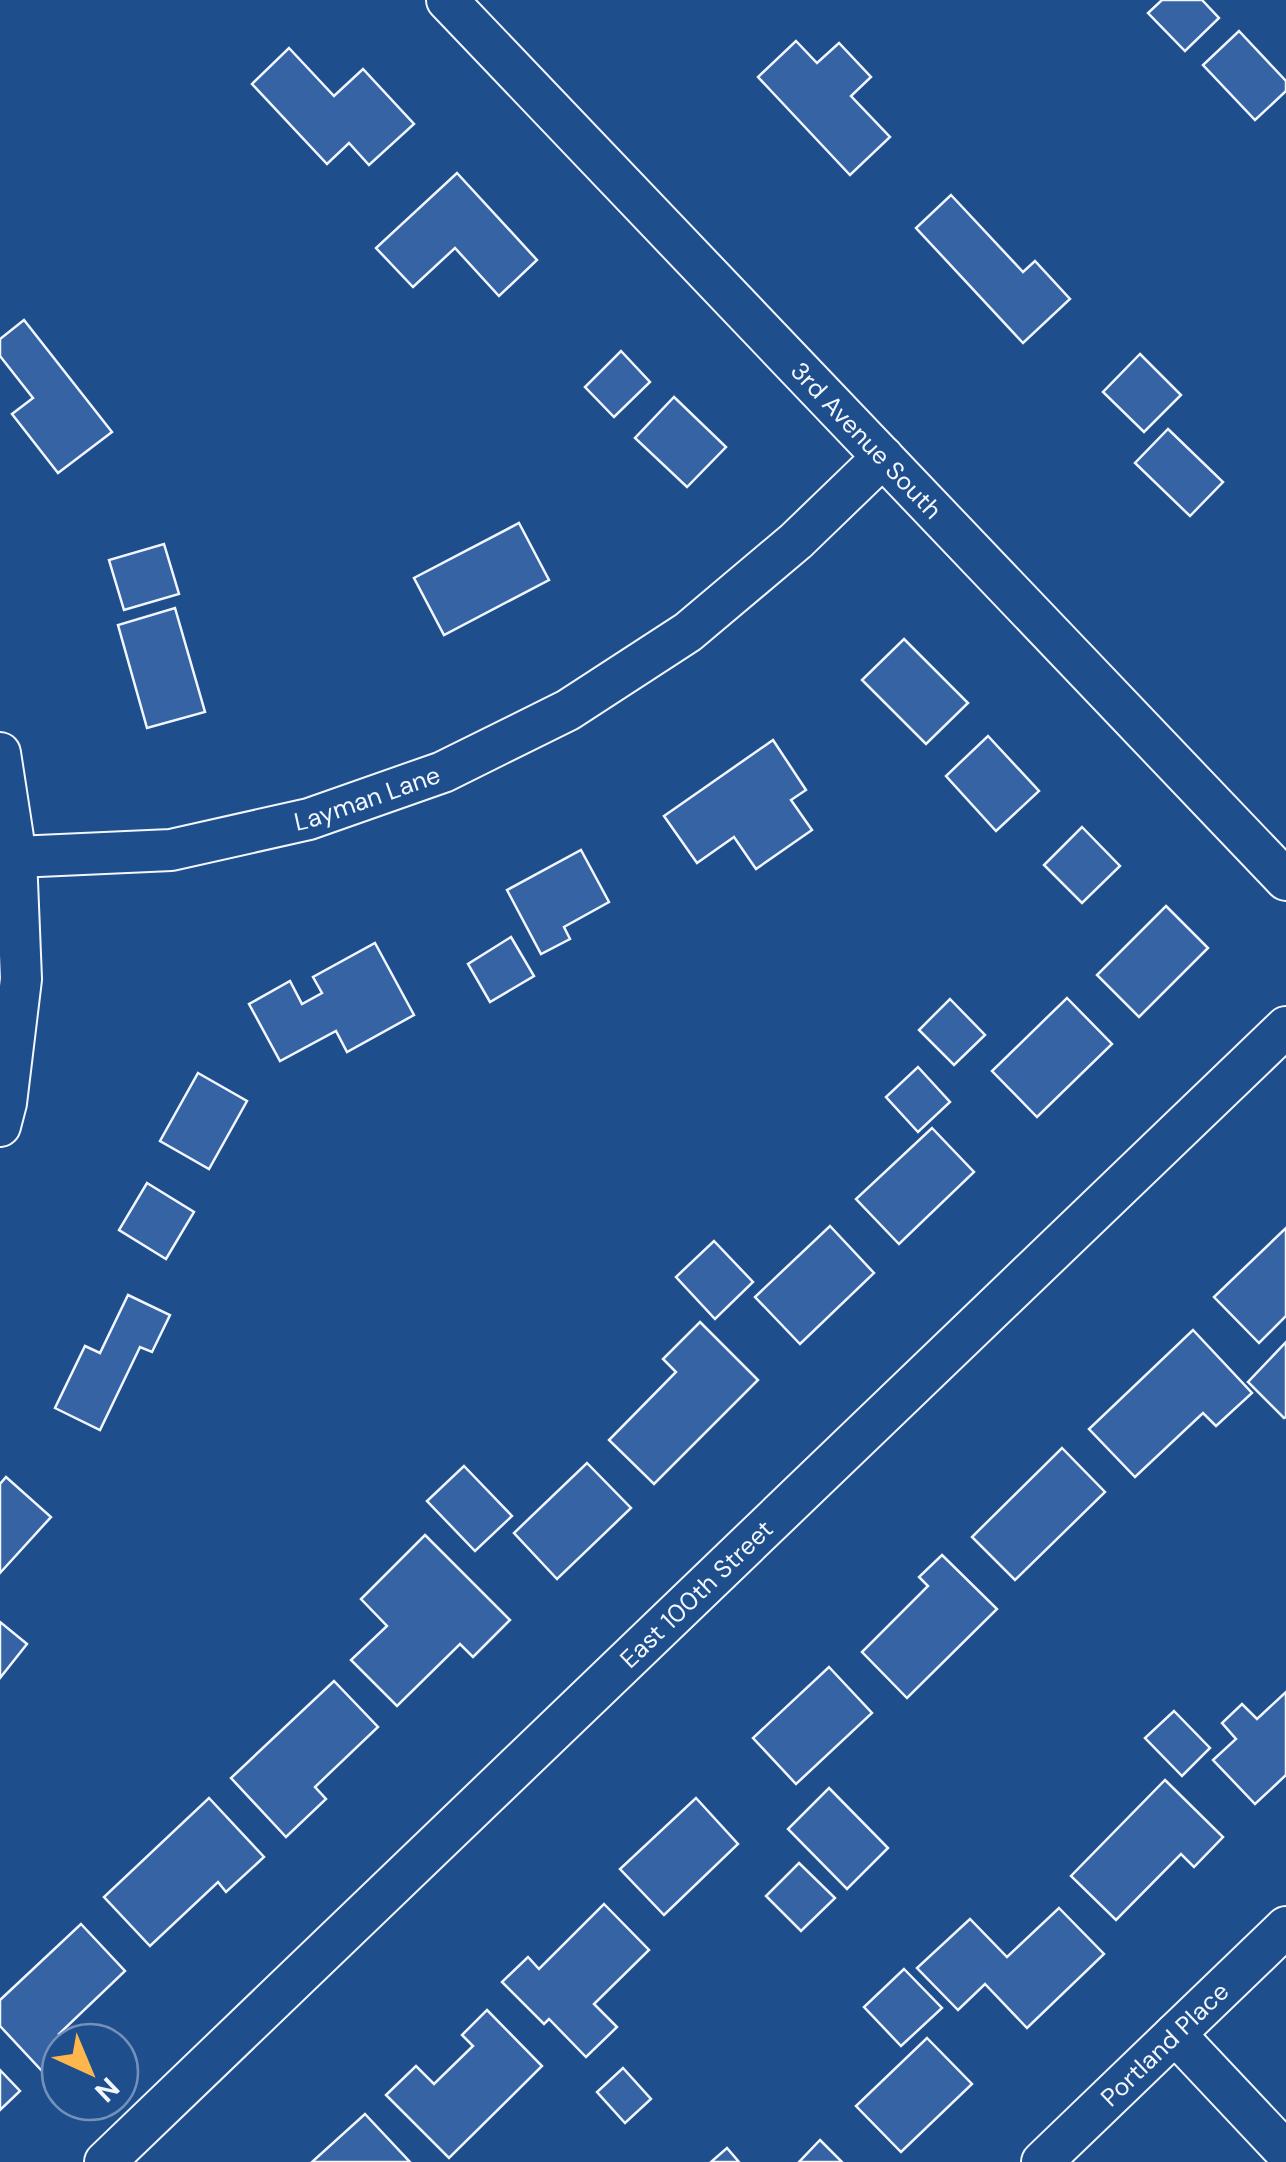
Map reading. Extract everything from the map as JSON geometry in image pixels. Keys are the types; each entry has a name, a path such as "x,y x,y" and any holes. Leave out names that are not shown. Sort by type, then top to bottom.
{"street":[{"name":"3rd Avenue South","path":"446,0 1286,880"},
{"name":"Layman Lane","path":"16,857 171,850 309,819 442,772 568,710 688,632 796,541 883,457"},
{"path":"0,753 16,857 21,979 0,1126"},
{"name":"East 100th Street","path":"105,2162 1286,1027"},
{"name":"Portland Place","path":"1042,2162 1286,1927"},
{"path":"1174,2034 1286,2152"}],"building":[{"path":"1162,0 1202,0 1219,18 1185,51 1148,13"},
{"path":"1239,31 1286,81 1286,91 1255,120 1203,65"},
{"path":"796,41 817,63 839,43 871,77 851,96 890,137 850,175 758,77"},
{"path":"289,48 334,96 363,69 414,124 369,165 349,143 327,164 252,84"},
{"path":"457,173 537,260 499,296 455,248 413,287 376,248"},
{"path":"951,195 1023,272 1035,261 1070,299 1023,343 916,228"},
{"path":"24,320 112,432 58,473 12,414 33,398 0,356 0,339"},
{"path":"621,351 650,382 614,417 585,387"},
{"path":"1140,354 1181,395 1144,432 1103,392"},
{"path":"674,397 726,447 687,487 635,438"},
{"path":"1168,429 1223,482 1190,516 1135,463"},
{"path":"519,523 549,580 444,635 414,578"},
{"path":"164,544 179,594 124,610 109,560"},
{"path":"175,608 205,712 147,728 118,625"},
{"path":"904,639 968,703 926,744 862,680"},
{"path":"988,736 1039,791 996,831 946,776"},
{"path":"773,740 806,790 791,800 812,830 756,869 734,837 697,863 664,816"},
{"path":"1082,827 1120,866 1082,903 1044,865"},
{"path":"581,850 609,902 564,927 570,939 541,954 507,890"},
{"path":"1166,906 1208,948 1139,1017 1097,975"},
{"path":"511,937 534,976 490,1002 468,964"},
{"path":"375,943 414,1015 347,1052 336,1031 280,1061 249,1004 290,981 302,1004 322,993 313,977"},
{"path":"1067,998 1112,1044 1037,1117 992,1071"},
{"path":"950,999 985,1035 954,1065 919,1030"},
{"path":"918,1067 950,1102 918,1132 886,1097"},
{"path":"198,1073 247,1101 209,1169 160,1141"},
{"path":"932,1128 974,1172 899,1244 856,1199"},
{"path":"147,1183 194,1212 166,1259 119,1230"},
{"path":"830,1226 874,1273 800,1344 755,1297"},
{"path":"1286,1228 1286,1316 1259,1343 1214,1297"},
{"path":"714,1241 753,1282 715,1319 676,1277"},
{"path":"128,1295 170,1315 152,1352 140,1347 100,1430 55,1408 85,1346 100,1353"},
{"path":"700,1322 758,1380 654,1484 609,1440 676,1372 663,1359"},
{"path":"1193,1330 1252,1393 1216,1426 1203,1413 1135,1477 1089,1429"},
{"path":"1286,1342 1286,1417 1284,1418 1248,1382"},
{"path":"1062,1448 1105,1492 1015,1580 972,1537"},
{"path":"587,1463 631,1508 557,1579 514,1533"},
{"path":"464,1466 512,1516 475,1551 427,1501"},
{"path":"6,1477 51,1517 0,1573 0,1484"},
{"path":"425,1535 510,1620 473,1657 460,1644 397,1706 351,1660 387,1626 361,1599"},
{"path":"942,1555 997,1609 907,1698 862,1652 928,1586 919,1577"},
{"path":"0,1622 27,1644 0,1678"},
{"path":"829,1667 872,1713 796,1784 753,1738"},
{"path":"334,1681 378,1727 315,1787 326,1799 286,1837 231,1778"},
{"path":"1286,1692 1286,1775 1255,1804 1213,1760 1236,1739 1222,1723 1242,1704 1257,1719"},
{"path":"1174,1711 1210,1748 1182,1776 1145,1738"},
{"path":"1165,1780 1223,1837 1194,1867 1181,1854 1116,1920 1071,1876"},
{"path":"829,1788 888,1848 847,1889 788,1829"},
{"path":"209,1798 264,1857 226,1892 218,1882 150,1946 104,1897"},
{"path":"696,1798 738,1844 664,1915 620,1869"},
{"path":"799,1863 835,1898 801,1931 766,1896"},
{"path":"604,1904 649,1950 594,2004 617,2027 586,2057 549,2019 544,2024 502,1982 528,1957 539,1969"},
{"path":"1059,1908 1104,1954 1027,2028 985,1984 958,2010 917,1968 970,1919 1007,1957"},
{"path":"81,1924 125,1971 72,2022 40,2022 40,2069 0,2026 0,2000"},
{"path":"904,1969 942,2008 901,2046 864,2007"},
{"path":"487,2010 542,2066 449,2158 386,2095 416,2066 434,2084 473,2046 462,2035"},
{"path":"927,2038 972,2084 901,2152 856,2106"},
{"path":"623,2068 651,2099 625,2123 597,2092"},
{"path":"0,2070 20,2091 0,2110"},
{"path":"365,2114 410,2162 312,2162"},
{"path":"820,2140 842,2162 799,2162"},
{"path":"727,2148 739,2162 711,2162"}]}
